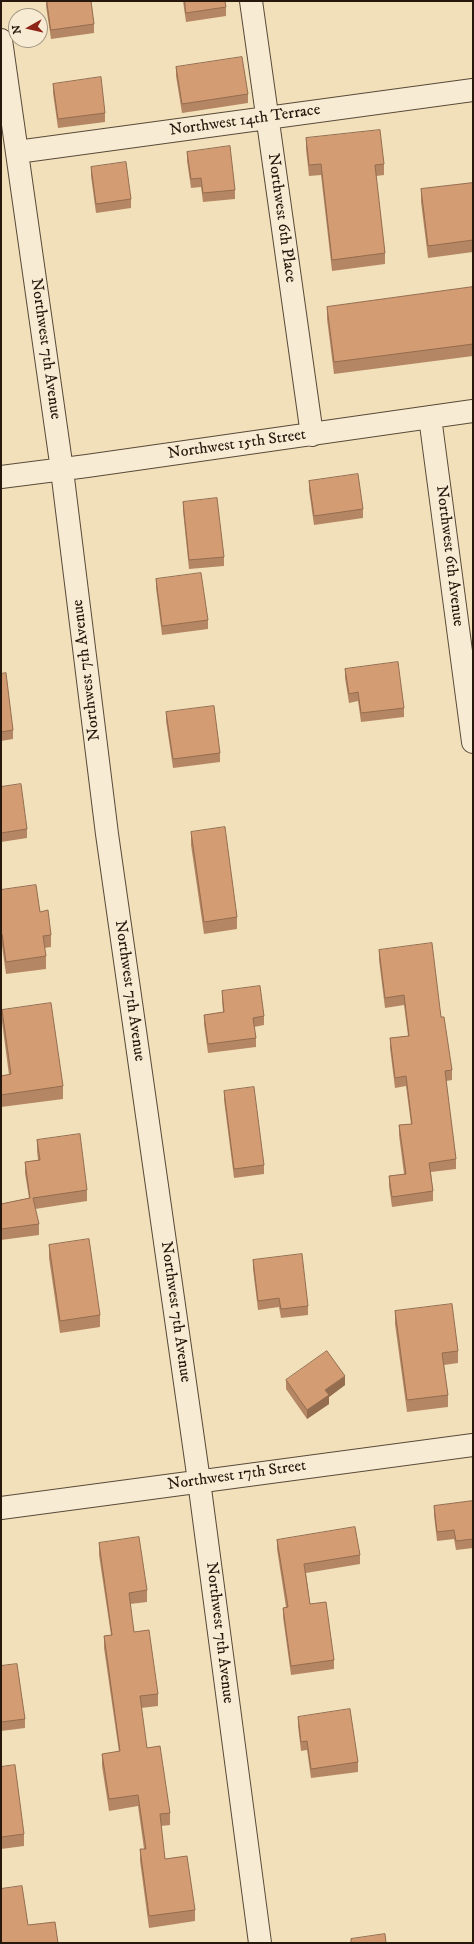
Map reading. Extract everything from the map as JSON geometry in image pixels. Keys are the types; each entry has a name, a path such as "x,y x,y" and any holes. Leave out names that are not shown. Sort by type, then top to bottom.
{"street":[{"name":"Northwest 6th Place","path":"251,1 312,435"},
{"name":"Northwest 7th Avenue","path":"1,40 62,470 107,834 199,1481 260,1943"},
{"name":"Northwest 14th Terrace","path":"17,152 473,90"},
{"name":"Northwest 15th Street","path":"1,477 62,470 473,411"},
{"name":"Northwest 6th Avenue","path":"430,418 473,742"},
{"name":"Northwest 17th Street","path":"1,1508 473,1445"}],"building":[{"path":"47,1 91,1 94,24 51,30"},
{"path":"185,1 225,1 226,7 186,13"},
{"path":"242,57 248,94 182,104 176,67"},
{"path":"101,77 105,113 58,119 53,84"},
{"path":"380,130 384,164 375,165 385,253 332,260 321,164 309,165 306,138"},
{"path":"230,146 235,190 203,193 201,178 191,179 187,152"},
{"path":"126,162 131,199 96,204 91,167"},
{"path":"473,183 473,240 428,246 421,189"},
{"path":"473,287 473,344 334,362 327,307"},
{"path":"358,474 363,509 314,516 309,481"},
{"path":"217,498 224,557 189,560 183,502"},
{"path":"201,573 208,620 162,626 156,579"},
{"path":"398,662 404,708 361,713 358,692 349,694 345,669"},
{"path":"6,673 13,730 1,732 1,674"},
{"path":"214,706 220,753 173,759 166,712"},
{"path":"21,784 27,829 1,833 1,787"},
{"path":"225,827 237,917 204,922 191,832"},
{"path":"36,885 40,912 48,910 51,935 43,936 46,956 6,962 1,934 1,890"},
{"path":"432,943 441,1017 444,1017 452,1070 445,1071 456,1159 429,1163 433,1191 392,1197 389,1176 406,1174 399,1125 412,1124 406,1076 395,1078 390,1038 409,1036 404,995 385,998 379,950"},
{"path":"260,986 264,1016 253,1018 256,1038 208,1044 204,1015 224,1012 222,991"},
{"path":"51,1003 63,1086 1,1095 1,1076 11,1074 2,1010"},
{"path":"254,1087 264,1165 234,1169 224,1091"},
{"path":"80,1134 87,1190 33,1198 39,1224 1,1229 1,1204 30,1198 25,1162 40,1160 37,1140"},
{"path":"89,1239 100,1315 60,1321 49,1245"},
{"path":"302,1254 308,1306 281,1309 279,1298 258,1301 253,1260"},
{"path":"452,1304 458,1351 442,1353 448,1395 407,1400 395,1311"},
{"path":"327,1351 345,1376 325,1390 329,1395 307,1410 286,1380"},
{"path":"473,1501 473,1539 456,1541 454,1530 437,1532 434,1506"},
{"path":"355,1527 360,1555 304,1564 310,1604 326,1602 334,1660 291,1666 283,1608 288,1607 277,1540"},
{"path":"139,1537 147,1590 129,1593 134,1632 149,1630 158,1694 140,1696 147,1748 160,1746 170,1813 160,1814 165,1859 187,1856 195,1910 149,1916 140,1849 146,1849 138,1795 109,1799 102,1754 120,1751 104,1636 112,1635 99,1543"},
{"path":"17,1664 25,1719 1,1722 1,1666"},
{"path":"350,1709 358,1762 311,1769 307,1741 301,1742 298,1717"},
{"path":"15,1765 24,1834 1,1837 1,1767"},
{"path":"22,1886 28,1925 55,1922 58,1943 1,1943 1,1889"},
{"path":"385,1934 386,1943 351,1943 351,1939"}]}
